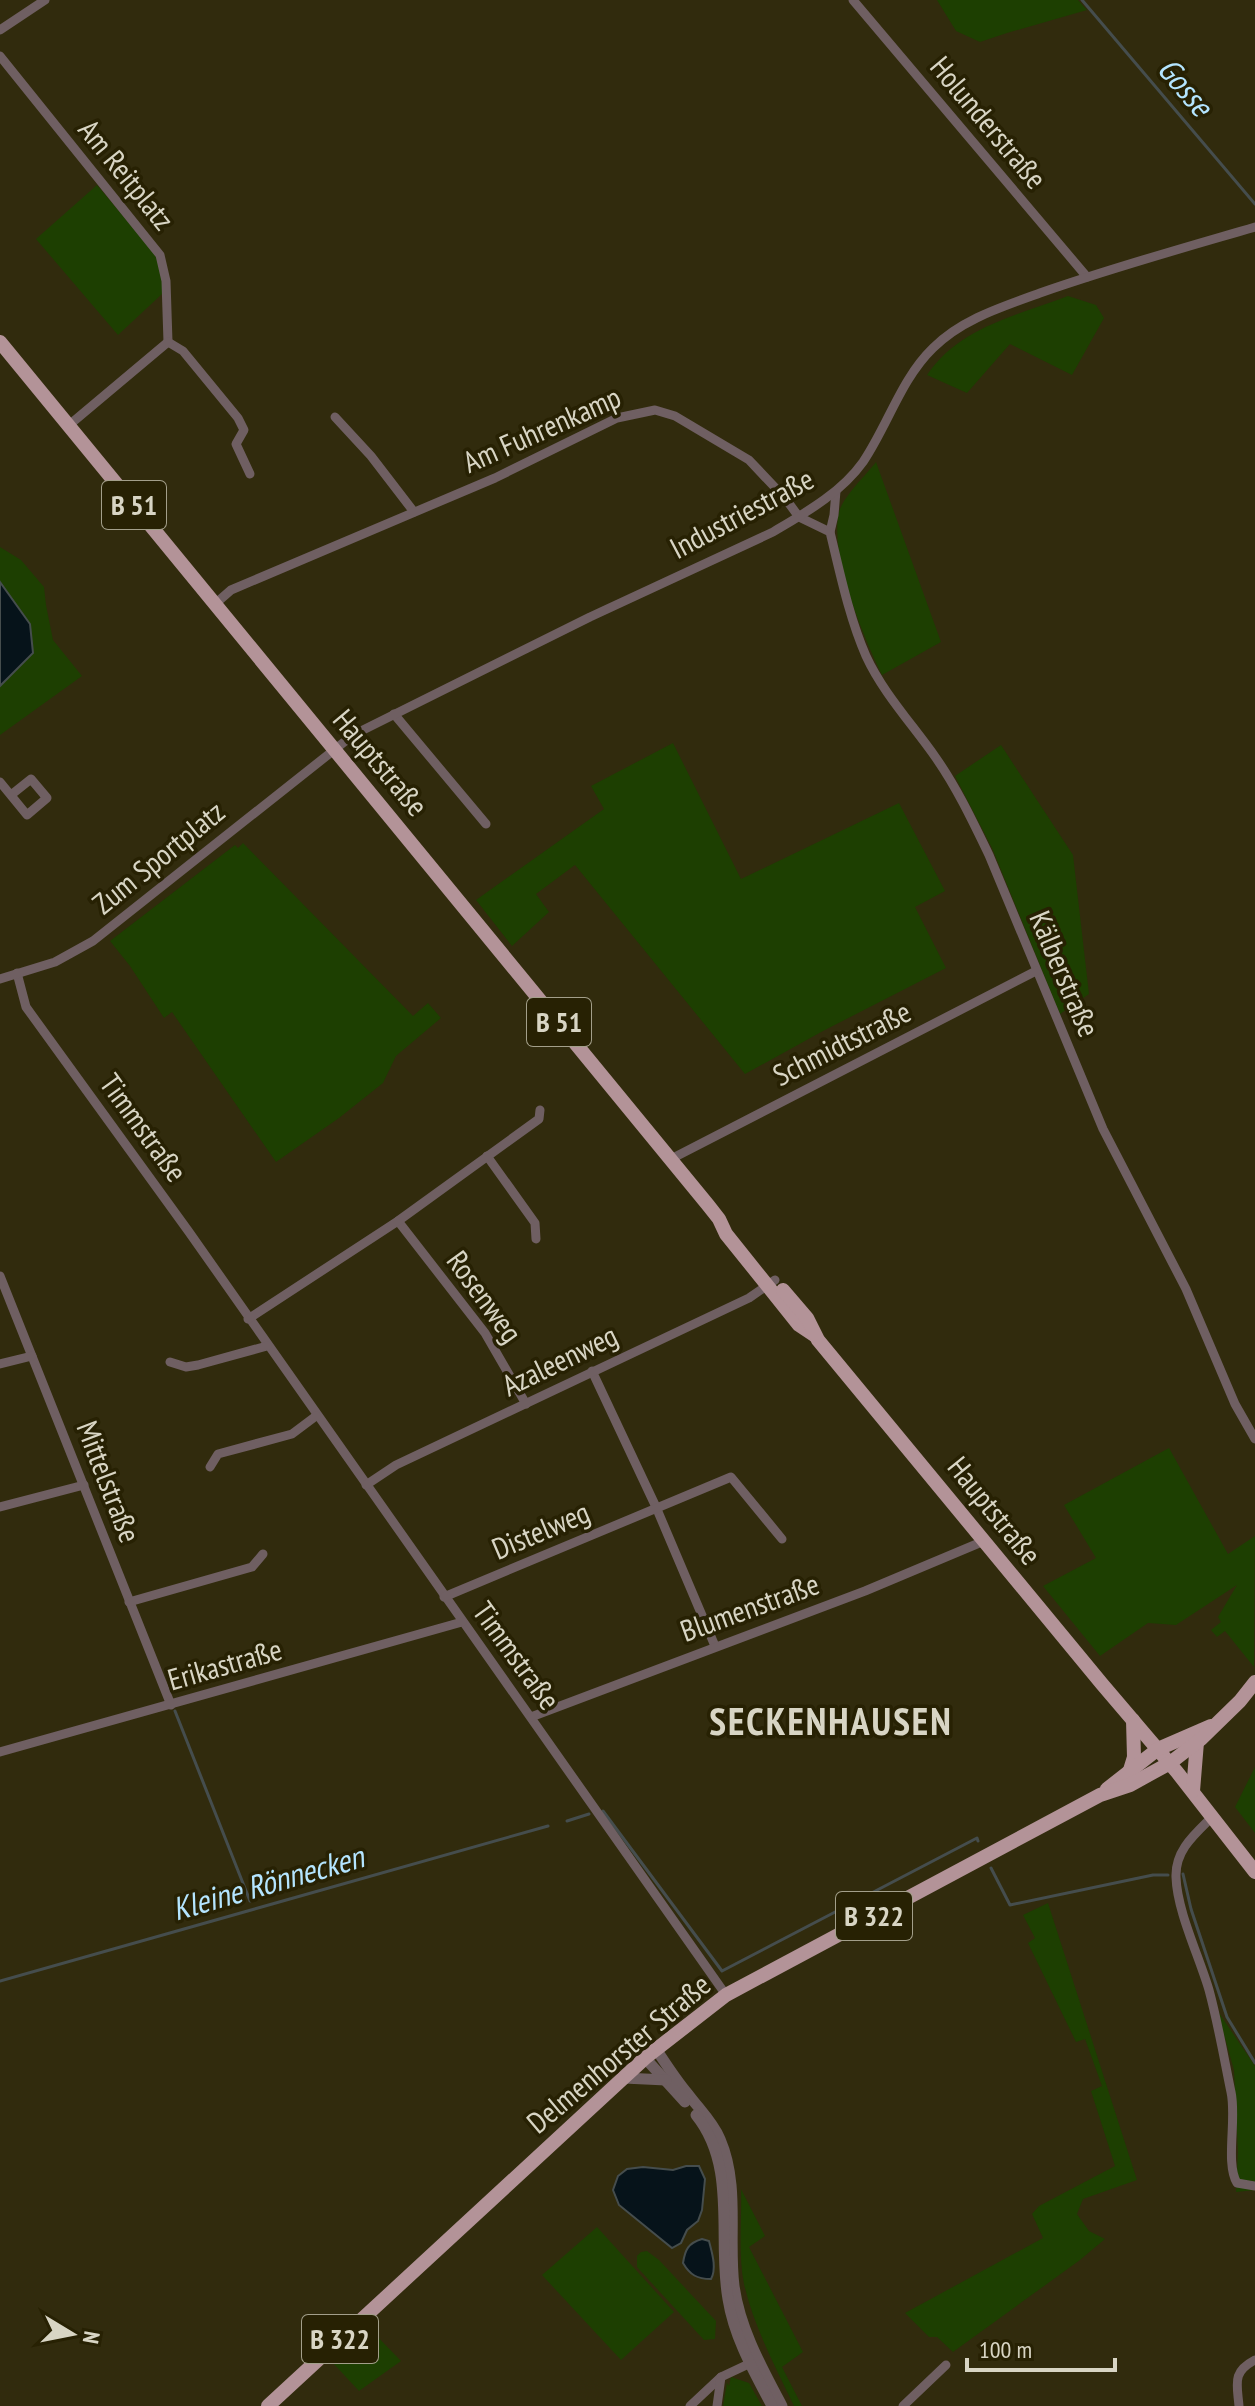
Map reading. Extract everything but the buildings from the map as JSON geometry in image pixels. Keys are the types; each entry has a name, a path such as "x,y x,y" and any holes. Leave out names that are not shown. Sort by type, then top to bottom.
{"main road":[{"name":"Hauptstraße","path":"0,342 719,1219 733,1229 772,1283 807,1318 814,1335 1133,1720"},
{"name":"Delmenhorster Straße","path":"268,2406 650,2054 726,1995 1100,1795 1130,1785 1170,1763 1197,1742 1240,1701 1255,1682"},
{"name":"B 51","path":"1133,1720 1255,1872"},
{"path":"1130,1770 1134,1757 1133,1720"},
{"name":"Delmenhorster Straße","path":"1100,1795 1158,1749 1213,1725"},
{"path":"1193,1791 1197,1742"}],"street":[{"path":"0,30 45,0"},
{"name":"Holunderstraße","path":"853,0 1087,277"},
{"name":"Am Reitplatz","path":"0,56 160,255 166,281 168,342"},
{"name":"Industriestraße","path":"334,749 353,735 394,714 799,517 836,491 861,465 913,372 932,349 959,326 1087,277 1255,227"},
{"path":"68,426 168,342 183,351 238,418 244,430 236,444 250,474"},
{"name":"Am Fuhrenkamp","path":"215,604 231,590 495,478 617,418 655,410 675,416 749,460 799,517"},
{"path":"335,417 371,456 414,512"},
{"name":"Kälberstraße","path":"836,491 830,532 845,593 865,654 882,684 938,760 971,818 1103,1129 1186,1289 1235,1404 1255,1439"},
{"path":"799,517 830,532"},
{"path":"394,714 486,824"},
{"name":"Zum Sportplatz","path":"0,979 55,962 93,941 334,749"},
{"path":"0,782 11,795"},
{"name":"Schmidtstraße","path":"671,1159 1036,971"},
{"name":"Timmstraße","path":"17,973 26,1007 189,1232 726,1995"},
{"path":"248,1319 398,1221 539,1119 540,1110"},
{"path":"487,1156 535,1223 536,1239"},
{"name":"Rosenweg","path":"398,1221 485,1333 526,1404"},
{"name":"Mittelstraße","path":"0,1276 171,1705"},
{"name":"Azaleenweg","path":"366,1485 396,1465 749,1298 772,1283"},
{"path":"170,1362 186,1367 267,1346"},
{"path":"0,1364 32,1356"},
{"path":"592,1371 656,1507 715,1646"},
{"path":"210,1467 218,1454 292,1434 316,1416"},
{"name":"Distelweg","path":"444,1597 731,1477 782,1539"},
{"path":"0,1507 84,1485"},
{"name":"Blumenstraße","path":"531,1717 865,1591 984,1541"},
{"path":"129,1602 252,1567 263,1554"},
{"name":"Erikastraße","path":"0,1752 462,1622"},
{"path":"1213,1816 1179,1854 1176,1876 1179,1897 1209,1991 1234,2108 1232,2174 1237,2183 1255,2186"},
{"path":"650,2054 666,2080 701,2122 721,2168 724,2191 723,2255 728,2299 733,2320 772,2406"},
{"path":"650,2054 707,2118 721,2140 731,2183 735,2289 741,2318 754,2362 782,2406"},
{"path":"624,2078 666,2080"},
{"path":"1239,2406 1236,2382 1243,2367 1255,2360"},
{"path":"690,2406 721,2377 754,2362"},
{"path":"903,2406 946,2365"},
{"path":"717,2406 721,2377"}],"green space":[{"path":"937,0 1078,0 1087,10 980,42 956,31"},
{"path":"97,185 159,259 163,277 162,294 118,335 36,239"},
{"path":"1068,296 1096,305 1104,318 1072,375 1010,344 967,393 927,375 940,359 972,334"},
{"path":"876,462 941,642 882,675 850,595 837,530 841,506"},
{"path":"0,547 21,560 44,587 53,640 82,676 0,735"},
{"path":"673,743 741,879 899,803 945,891 915,907 946,968 745,1074 575,865 536,894 549,912 512,946 476,900 604,809 591,786"},
{"path":"1001,745 1073,855 1089,994 1060,1014 992,848 955,776"},
{"path":"243,843 413,1016 428,1003 441,1018 396,1056 383,1083 276,1162 172,1012 164,1018 110,941 235,845 238,848"},
{"path":"1169,1448 1228,1554 1255,1536 1254,1667 1225,1631 1217,1637 1211,1630 1221,1622 1218,1617 1237,1585 1176,1625 1148,1623 1100,1656 1043,1586 1096,1558 1064,1505"},
{"path":"1255,1767 1255,1833 1235,1807"},
{"path":"1048,1903 1137,2180 1083,2199 1077,2214 1089,2231 1105,2239 953,2352 937,2337 929,2337 905,2313 1043,2238 1032,2214 1039,2206 1115,2166 1091,2091 1102,2086 1085,2039 1076,2042 1028,1943 1035,1938 1023,1915"},
{"path":"1217,2010 1255,2066 1255,2190 1236,2192 1238,2152 1234,2070"},
{"path":"741,2189 765,2236 749,2247 803,2352 782,2367 802,2406 794,2406 748,2300 741,2261"},
{"path":"597,2227 674,2312 621,2360 542,2275"},
{"path":"647,2251 716,2321 715,2339 704,2340 637,2267 637,2256"},
{"path":"369,2328 401,2361 359,2391 332,2362"},
{"path":"731,2377 749,2383 762,2406 723,2406"}],"shaded area":[{"path":"0,582 30,624 33,653 0,686"},
{"path":"699,2166 705,2179 702,2210 698,2221 687,2230 681,2243 672,2248 619,2205 613,2190 618,2176 627,2169 673,2170"},
{"path":"702,2239 709,2241 714,2265 711,2279 694,2276 683,2263 688,2248"}],"waterway":[{"name":"Gosse","path":"1082,0 1255,204"},
{"path":"175,1711 250,1901"},
{"name":"Kleine Rönnecken","path":"603,1811 722,1971 977,1838 978,1841"},
{"path":"567,1821 589,1814"},
{"name":"Kleine Rönnecken","path":"0,1981 548,1826"},
{"name":"Kleine Rönnecken","path":"991,1868 1010,1905 1153,1875 1168,1875"},
{"name":"Kleine Rönnecken","path":"1183,1874 1191,1909 1227,2017 1255,2063"}],"district":[{"name":"SECKENHAUSEN","path":"831,1722"}]}
